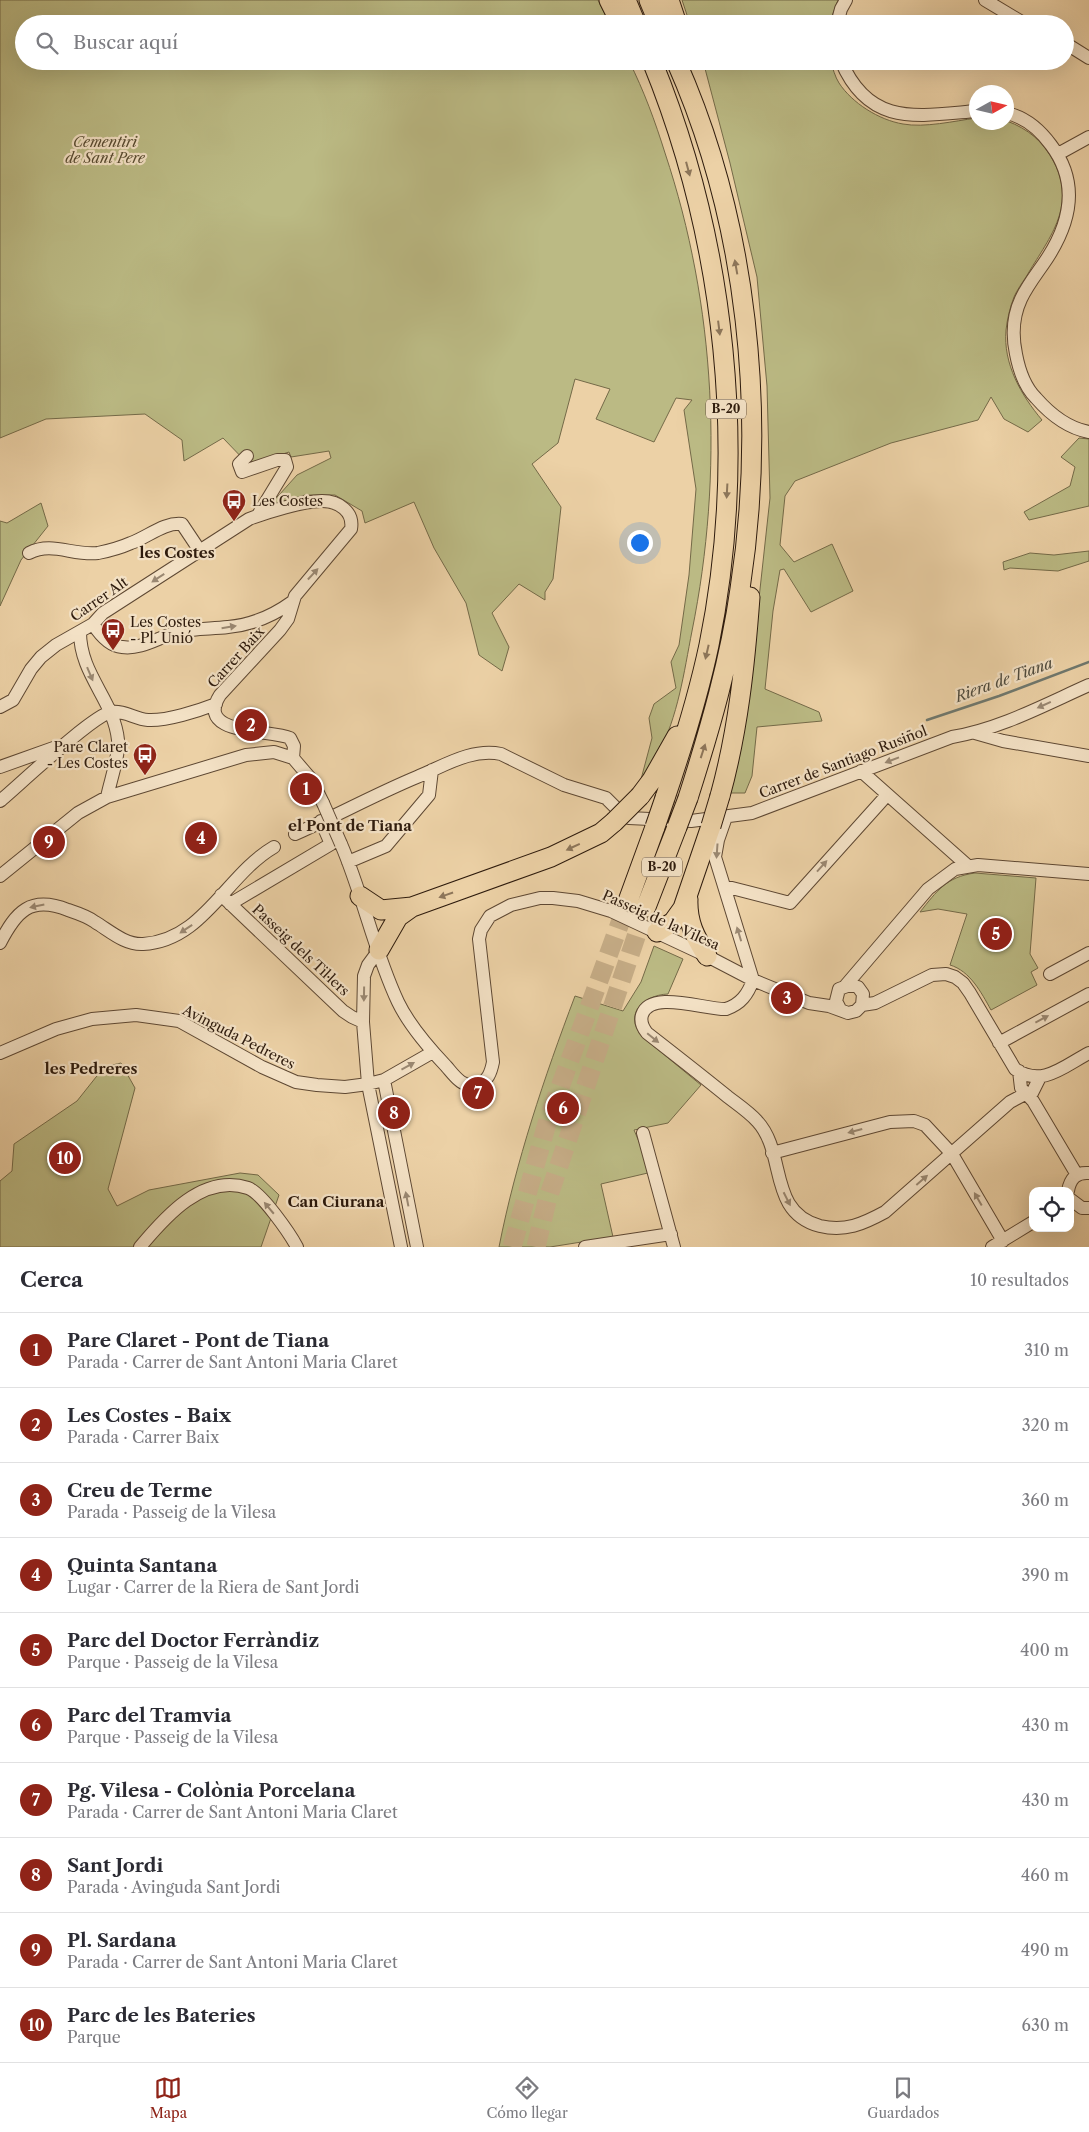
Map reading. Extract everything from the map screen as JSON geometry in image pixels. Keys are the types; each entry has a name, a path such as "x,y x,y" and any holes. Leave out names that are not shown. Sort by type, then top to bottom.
{"highway":[{"path":"609,0 616,15"},
{"path":"626,0 632,15"},
{"path":"649,0 655,15"},
{"path":"669,0 674,15"},
{"path":"645,70 674,122"},
{"name":"B-20","path":"628,901 666,798 696,699 709,645 720,572 727,484 724,366 714,289 689,169 655,70"},
{"name":"B-20","path":"657,932 673,922 683,908 718,821 720,796 732,746 745,664 752,560 749,507 751,410 743,314 736,265 724,206 700,123 679,70"},
{"path":"688,70 700,123"},
{"name":"B-20","path":"646,907 678,827 715,712 740,589 749,507"},
{"path":"360,896 381,910 412,907 551,857 601,833 640,796 652,780 696,699"},
{"name":"B-20","path":"688,894 689,922 692,932 707,956"},
{"path":"379,950 398,917 412,907"}],"street":[{"path":"840,15 846,0"},
{"path":"985,0 1010,15"},
{"path":"1074,49 1089,58"},
{"path":"845,70 859,92 874,104 887,110 901,114 918,115 969,111"},
{"path":"1014,116 1041,130 1058,154 1065,168 1068,180 1066,222 1058,239 1021,298 1013,326 1014,346 1018,365 1030,392 1044,407 1059,420 1089,432"},
{"path":"1058,154 1089,137"},
{"path":"247,456 239,464 242,472 277,460 285,460 287,467 258,515"},
{"name":"Carrer Alt","path":"0,707 13,700 31,669 56,645 93,624 103,613 250,519 258,515 322,501 340,506 348,512 352,521 351,529 305,583 292,602 288,618 280,630"},
{"path":"29,553 51,547 74,552 99,553 131,544 167,526 176,524 182,524 200,550"},
{"name":"Carrer Baix","path":"93,624 105,640 113,645 129,648 179,632 230,627 270,615 292,602"},
{"name":"Carrer Baix","path":"270,615 278,617 280,630 220,695 216,704 218,718 228,727 271,733 290,738 294,746 293,758"},
{"path":"80,632 82,653 88,670 110,712 118,740 118,749 107,797"},
{"name":"Carrer de Santiago Rusiñol","path":"432,770 457,759 490,751 501,754 564,785 606,798 622,814 629,818 718,821 752,813 952,737 975,733 1009,721 1089,685"},
{"path":"0,801 98,718 110,712 149,720 166,718 216,704"},
{"path":"975,733 1003,741 1089,756"},
{"path":"0,767 69,742"},
{"path":"0,876 78,813 107,797 246,755 274,752 293,758 311,779 341,844 398,1003 433,1052"},
{"path":"348,862 386,846 429,795 432,770"},
{"path":"295,834 377,794 432,770"},
{"path":"861,771 968,866"},
{"path":"724,886 790,903 887,795"},
{"path":"718,821 718,840 715,857 753,980 742,1000 734,1006 726,1009 658,1002 647,1007 642,1014 642,1022 644,1030 757,1121 767,1138 785,1197 795,1212 810,1223 833,1229 852,1228 885,1212 1010,1102 1030,1096"},
{"path":"230,904 331,844 322,822"},
{"path":"0,943 13,920 20,912 27,908 44,904 53,904 89,918 133,944 145,944 180,934 199,920 254,859 274,846"},
{"path":"853,993 836,1001 840,1009 852,1013 857,970 928,889 949,872 968,866 1089,874"},
{"name":"Passeig dels Til·lers","path":"221,895 344,1011 352,1018 363,1022"},
{"name":"Passeig de la Vilesa","path":"433,1052 459,1081 466,1084 478,1084 487,1079 492,1069 493,1053 479,939 480,930 490,916 525,900 553,898 594,905 657,932 753,980 804,1000 840,1009"},
{"path":"379,950 368,965 364,976 363,1022 368,1084 401,1247"},
{"path":"1050,974 1089,953"},
{"path":"804,1000 853,993 884,998 932,975 946,974 964,983 1015,1068 1019,1071 1036,1077 1047,1076 1089,1053"},
{"path":"999,1042 1089,994"},
{"name":"Avinguda Pedreres","path":"0,1053 56,1029 92,1020 136,1015 179,1021 262,1067 296,1082 345,1087 368,1084 384,1080 433,1052"},
{"path":"1019,1071 1021,1088 1030,1096 1083,1174 1070,1181 1069,1187"},
{"path":"1030,1096 1036,1077"},
{"path":"384,1080 417,1247"},
{"path":"772,1153 904,1120 924,1126 952,1154 997,1244 1029,1224"},
{"path":"643,1132 674,1247"},
{"path":"140,1247 164,1218 183,1201 214,1188 230,1185 250,1188 288,1231 297,1247"},
{"path":"1074,1203 1082,1208 1089,1208"},
{"path":"585,1247 672,1234"}],"green space":[{"name":"Cementiri de Sant Pere","path":"0,0 598,0 606,15 15,15 15,70 633,70 649,106 665,153 682,211 695,270 710,390 711,451 702,571 683,678 671,725 665,740 640,783 652,738 649,718 654,704 676,688 671,662 679,645 689,575 696,489 684,410 692,400 676,398 654,442 596,419 610,389 575,379 558,443 532,464 561,507 553,579 545,592 545,600 519,584 492,613 509,647 502,671 479,655 466,603 434,548 414,502 365,523 362,511 335,495 305,495 270,505 297,475 331,458 329,451 291,457 289,452 249,465 223,438 184,461 182,440 145,414 46,419 0,438"},
{"path":"682,0 838,0 832,15 687,15"},
{"path":"705,70 834,70 838,81 851,97 867,110 885,119 911,125 940,124 969,119 969,130 1014,130 1014,124 1040,142 1054,162 1060,179 1061,209 1051,236 1015,294 1006,330 1007,355 1015,378 1027,400 1042,420 1028,432 1004,419 991,397 978,420 891,443 795,481 785,496 780,545 794,562 832,544 853,591 811,612 784,569 780,570 773,611 765,689 819,712 822,721 757,727 752,776 745,793 730,793 746,717 770,498 767,386 757,277"},
{"path":"1079,438 1089,439 1089,506 1029,520 1024,512 1070,486 1075,467 1061,457"},
{"path":"41,503 48,526 21,560 0,606 0,521 7,523"},
{"path":"1089,551 1089,561 1058,571 1010,568 1004,570 1003,562 1030,553 1054,555"},
{"path":"975,873 1036,878 1030,954 1038,968 1031,972 1037,985 991,1010 979,989 969,977 950,965 967,914 938,909 920,912 943,886 957,878"},
{"path":"654,946 683,959 668,994 650,998 643,1003 635,1015 635,1023 638,1031 645,1039 701,1085 668,1123 634,1130 652,1172 601,1184 613,1237 550,1247 499,1247 522,1151 552,1058 575,996 623,1011 641,982"},
{"path":"121,1063 135,1088 108,1189 117,1206 149,1190 240,1173 258,1175 279,1195 261,1247 0,1247 0,1181 12,1171 14,1144 77,1101 104,1067"}],"waterway":[{"name":"Riera de Tiana","path":"927,720 999,696 1089,662"}],"tunnel":[{"path":"512,1247 548,1120 628,901"},
{"path":"536,1247 547,1201 646,907"}],"place":[{"name":"Les Costes","path":"234,522"},
{"name":"Les Costes - Pl. Unió","path":"113,651"},
{"name":"Les Costes - Baix","path":"251,725"},
{"name":"Pare Claret - Les Costes","path":"145,776"},
{"name":"Pare Claret - Pont de Tiana","path":"306,789"},
{"name":"Quinta Santana","path":"201,838"},
{"name":"Pl. Sardana","path":"49,842"},
{"name":"Parc del Doctor Ferràndiz","path":"996,934"},
{"name":"Creu de Terme","path":"787,998"},
{"name":"Pg. Vilesa - Colònia Porcelana","path":"478,1093"},
{"name":"Parc del Tramvia","path":"563,1108"},
{"name":"Sant Jordi","path":"394,1113"},
{"name":"Parc de les Bateries","path":"65,1158"}],"district":[{"name":"les Costes","path":"177,553"},
{"name":"el Pont de Tiana","path":"350,826"},
{"name":"les Pedreres","path":"91,1069"},
{"name":"Can Ciurana","path":"336,1202"}]}
